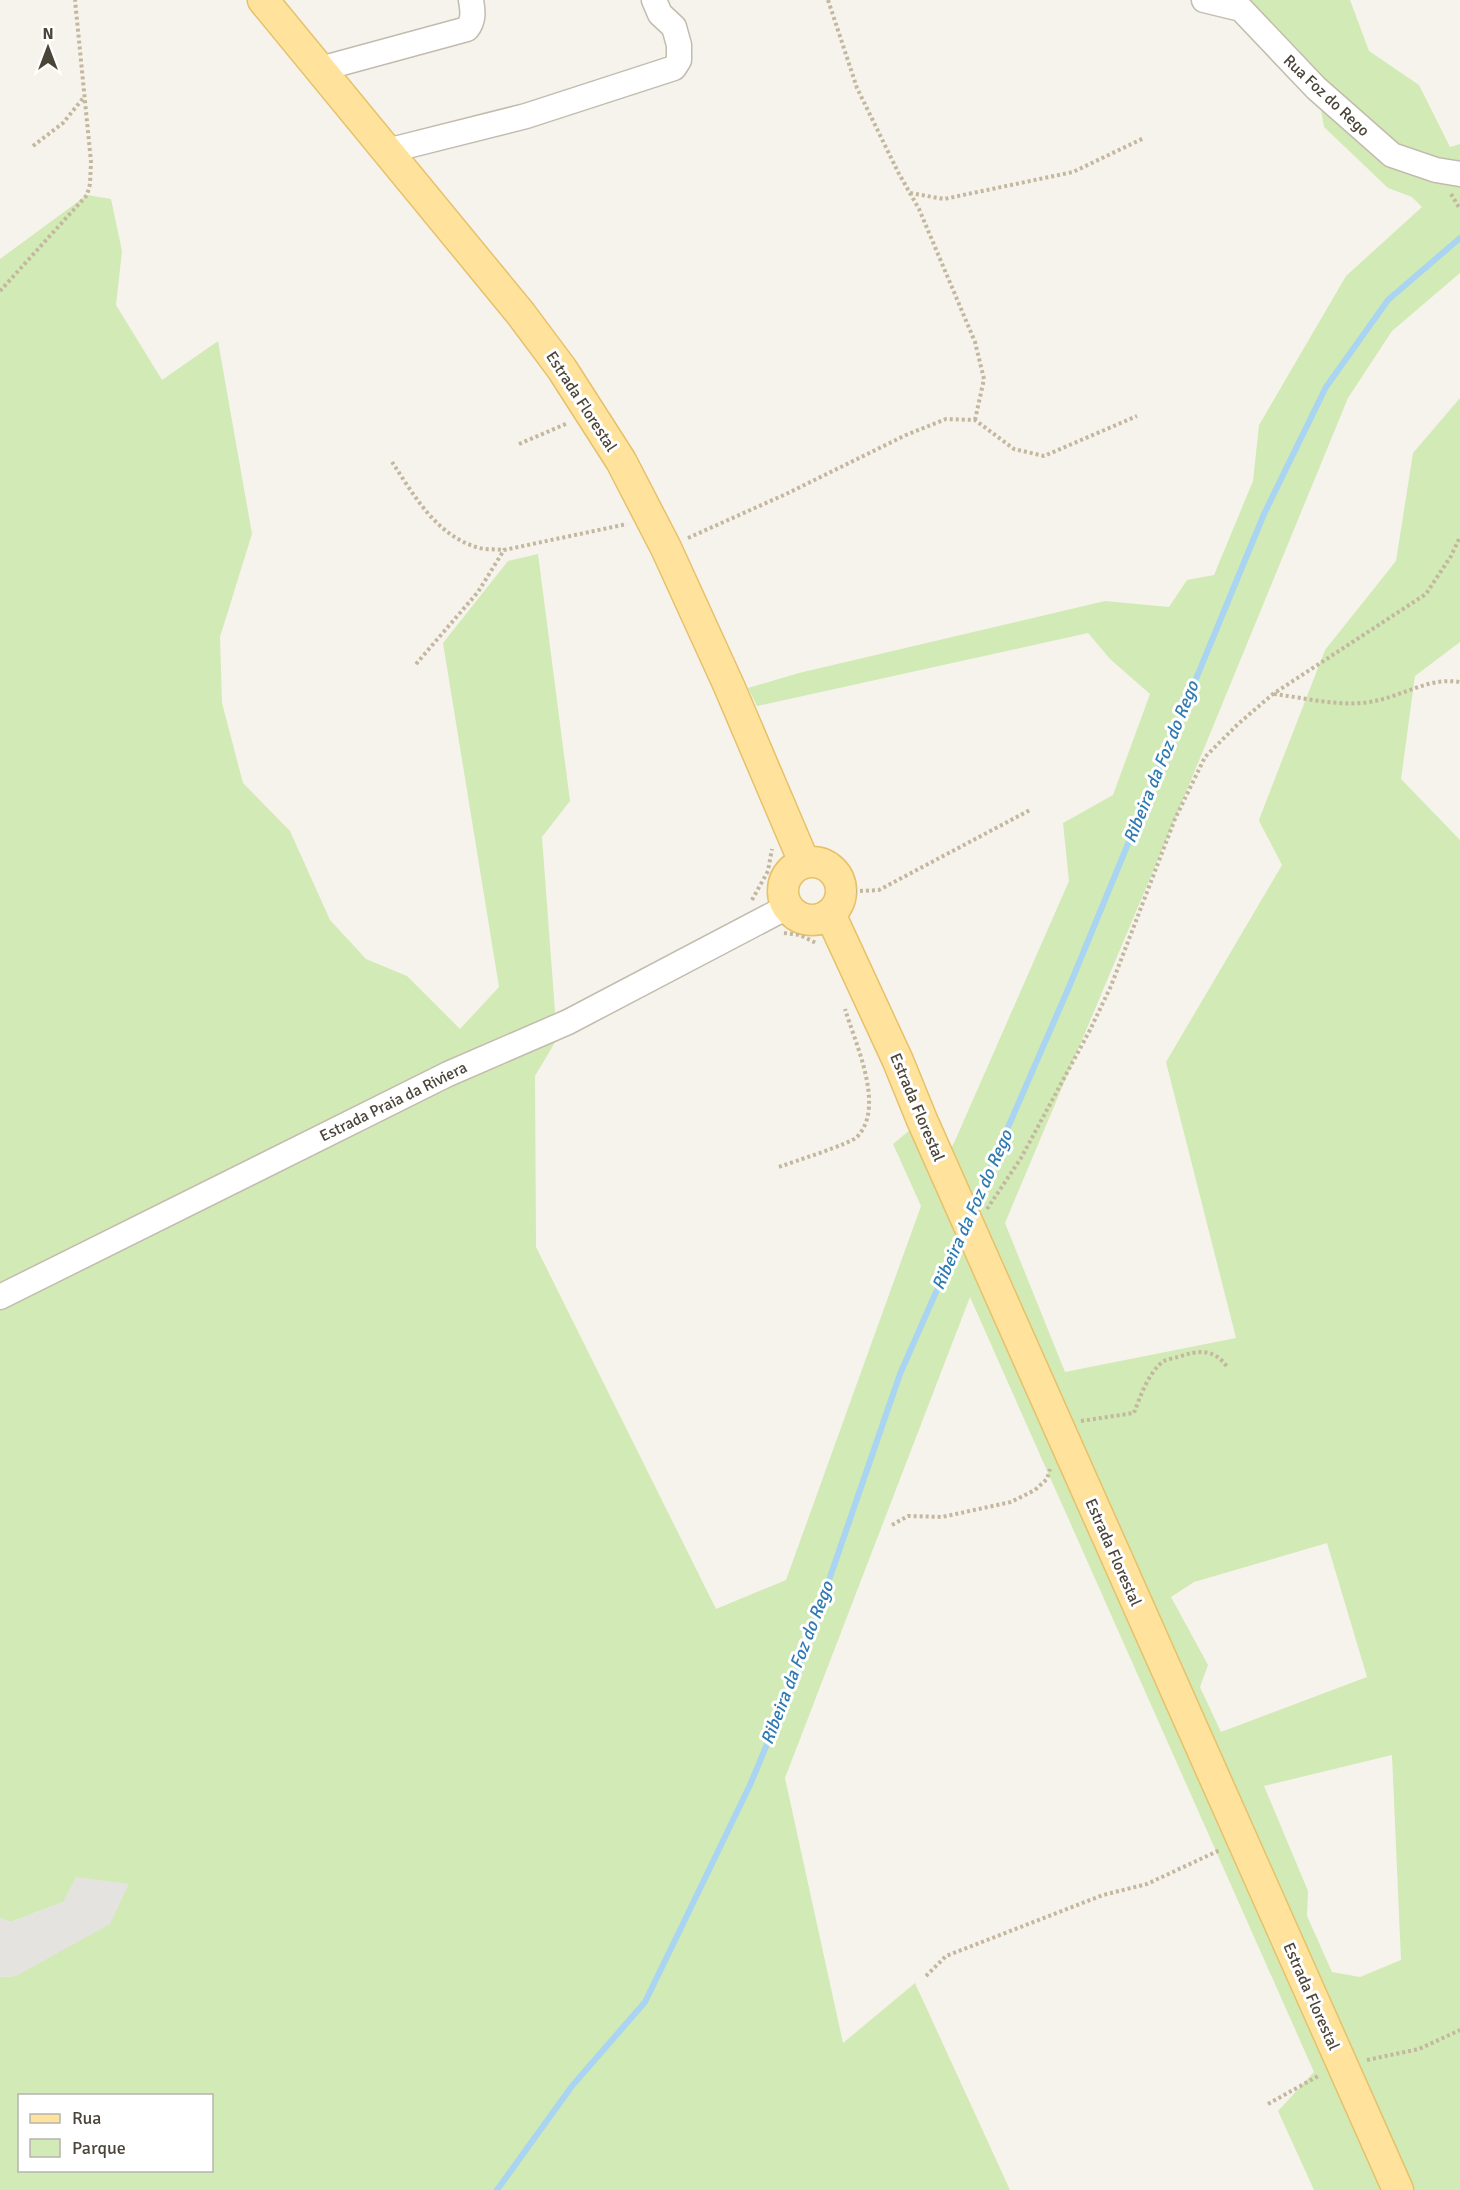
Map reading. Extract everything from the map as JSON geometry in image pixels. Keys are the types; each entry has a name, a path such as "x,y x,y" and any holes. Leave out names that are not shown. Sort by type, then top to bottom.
{"main road":[{"name":"Estrada Florestal","path":"263,0 521,314 562,369 621,461 666,548 747,727 804,862"},
{"path":"804,862 823,863 837,874 836,903 819,919 807,919 796,915 787,907 782,894 784,880 792,868 804,862"},
{"name":"Estrada Florestal","path":"836,903 898,1061 950,1182 1398,2190"}],"street":[{"path":"320,69 467,29 472,23 471,0"},
{"path":"387,151 526,116 674,68 680,60 674,27 660,14 654,0"},
{"name":"Rua Foz do Rego","path":"1204,0 1240,4 1316,88 1392,155 1436,170 1460,174"},
{"name":"Estrada Praia da Riviera","path":"0,1298 448,1074 567,1023 787,907"}],"path":[{"path":"0,291 87,195 90,184 91,162 75,0"},
{"path":"828,0 856,88 919,209 975,342 984,379 975,420"},
{"path":"33,146 63,123 84,97"},
{"path":"909,193 944,199 1072,172 1144,138"},
{"path":"519,444 590,413"},
{"path":"666,548 786,494 906,435 946,419 975,420 1014,448 1044,456 1137,416"},
{"path":"392,462 426,512 450,534 476,547 504,550 651,519"},
{"path":"977,1242 1111,986 1175,819 1204,757 1273,694 1426,594 1451,556 1460,537"},
{"path":"416,664 478,592 504,550"},
{"path":"1273,694 1344,703 1374,701 1436,681 1460,682"},
{"path":"836,903 879,890 1030,810"},
{"path":"750,902 768,871 773,844"},
{"path":"779,1167 856,1139 866,1124 870,1104 867,1080 844,1006"},
{"path":"926,1976 946,1956 1082,1902 1147,1884 1214,1854 1240,1836"}],"green space":[{"path":"1239,0 1350,0 1369,51 1419,85 1450,147 1460,144 1460,273 1392,331 1348,398 1175,819 1005,1223 1065,1372 1236,1338 1166,1062 1282,865 1259,821 1260,817 1325,650 1396,561 1413,453 1460,398 1460,642 1415,676 1401,779 1460,840 1460,2190 1314,2190 1278,2111 1314,2072 970,1297 785,1778 843,2043 915,1983 1010,2190 0,2190 0,1977 16,1976 63,1902 11,1922 0,1918 0,259 87,195 111,199 122,251 116,305 162,380 218,341 252,534 220,637 222,703 243,783 290,831 330,920 366,959 407,976 460,1029 499,987 443,643 508,561 538,554 570,801 542,837 557,1039 535,1076 536,1247 716,1609 786,1580 921,1206 893,1144 922,1120 942,1162 954,1143 1069,881 1063,823 1113,795 1150,694 1110,659 1088,633 757,706 748,688 799,673 1105,601 1169,607 1187,580 1214,575 1253,481 1259,425 1346,276 1422,207 1412,197 1388,188 1324,127 1321,110 1241,9","holes":["1327,1543 1367,1677 1221,1732 1200,1687 1208,1665 1171,1597 1194,1582","1392,1755 1401,1960 1360,1977 1332,1972 1307,1916 1308,1891 1264,1786"]}],"shaded area":[{"path":"76,1877 129,1884 110,1924 16,1976 0,1977 0,1918 11,1922 63,1902"}],"waterway":[{"name":"Ribeira da Foz do Rego","path":"972,1210 1069,987 1264,514 1326,387 1388,300 1460,238"},
{"name":"Ribeira da Foz do Rego","path":"497,2190 572,2086 645,2002 750,1785 798,1670 900,1374 962,1233"}]}
